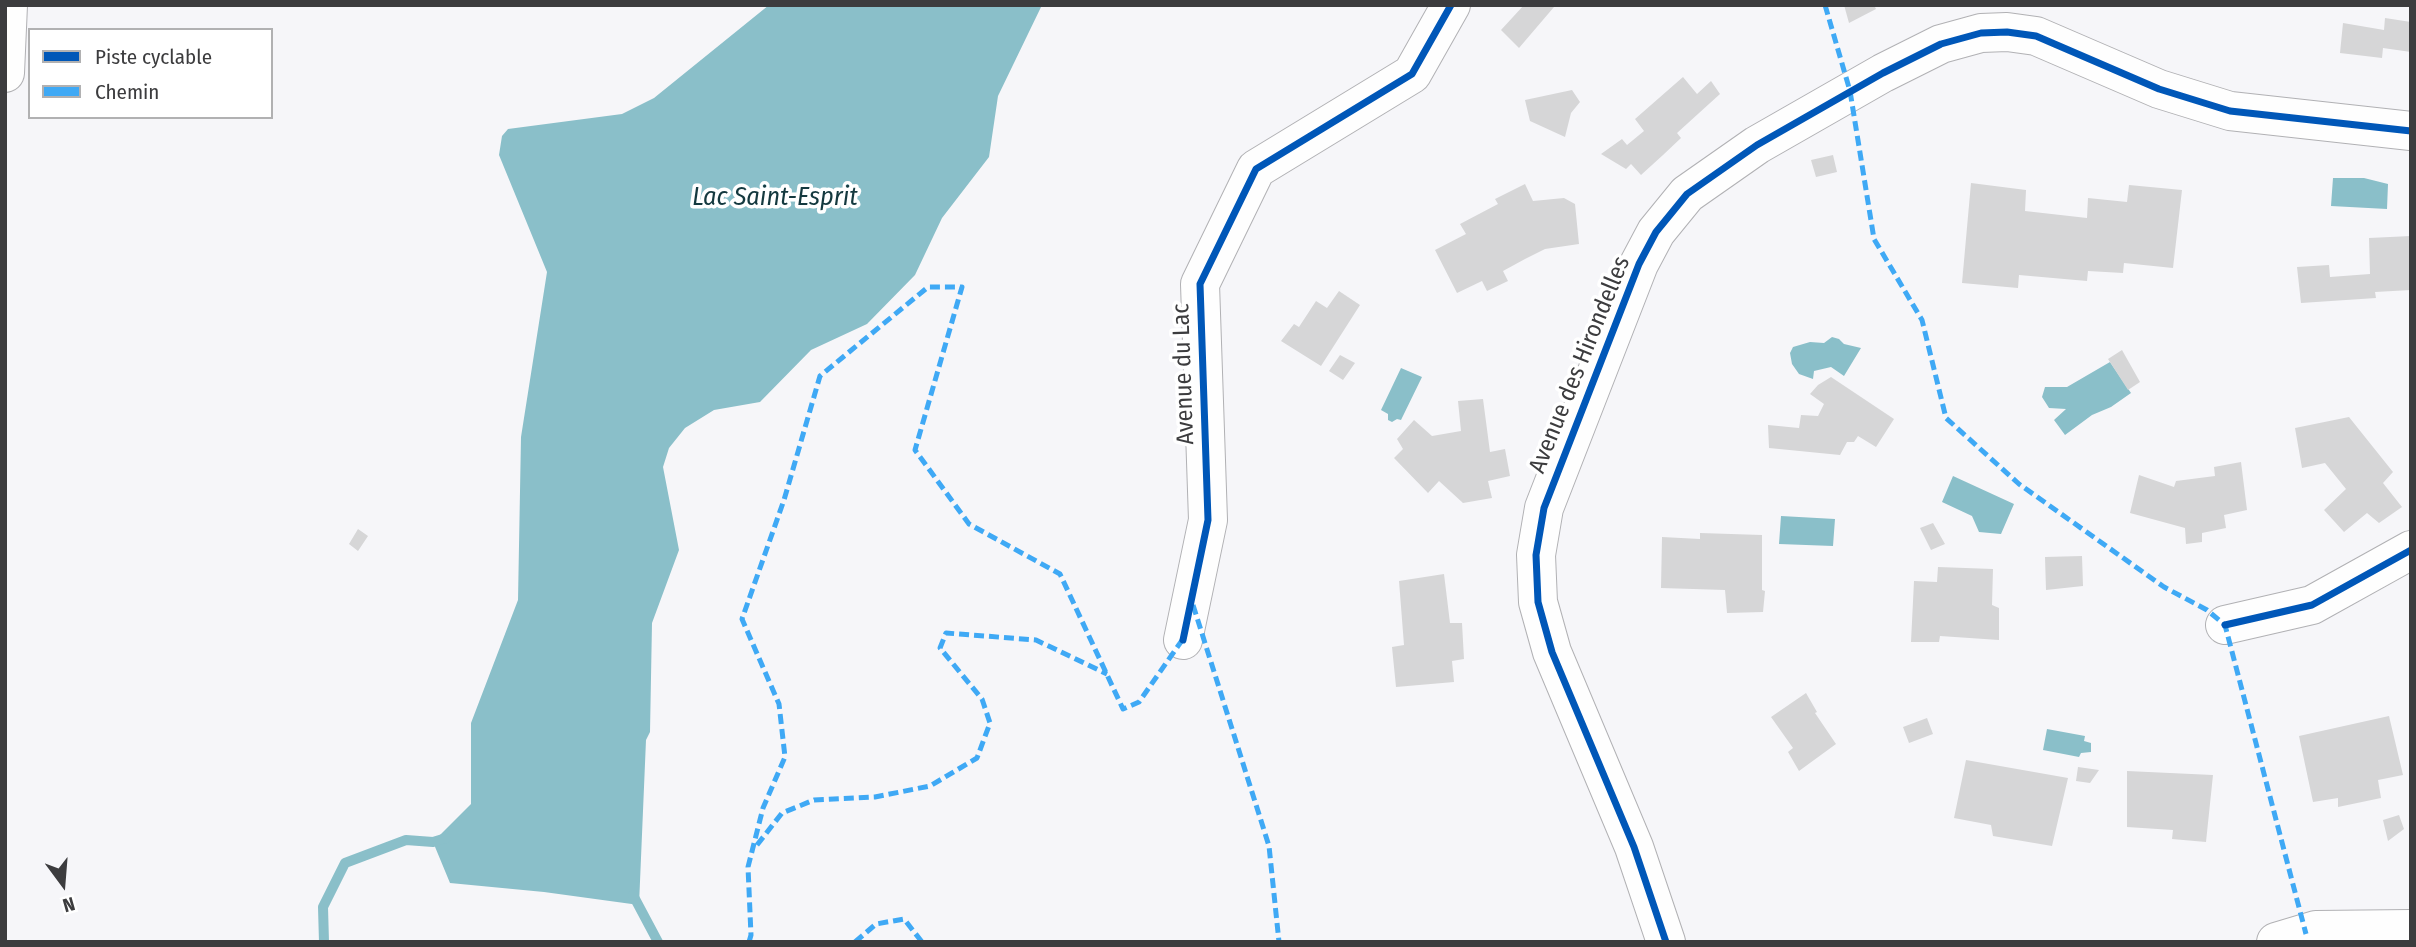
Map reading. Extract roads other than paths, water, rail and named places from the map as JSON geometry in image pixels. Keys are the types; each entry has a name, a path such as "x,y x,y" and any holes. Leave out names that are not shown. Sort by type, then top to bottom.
{"street":[{"path":"5,73 8,5"},
{"name":"Avenue du Lac","path":"1183,640 1208,520 1199,284 1255,169 1412,74 1451,5"},
{"name":"Avenue des Hirondelles","path":"1666,942 1634,847 1552,652 1538,602 1536,555 1544,508 1639,264 1656,232 1687,194 1757,145 1883,73 1941,44 1981,33 2007,32 2036,36 2159,89 2230,111 2411,131"},
{"path":"2225,625 2312,606 2411,550"},
{"path":"2276,942 2316,930 2411,929"}],"water":[{"name":"Lac Saint-Esprit","path":"769,5 1042,5 998,96 989,157 942,218 915,275 867,324 811,350 760,402 714,410 685,428 669,448 663,467 679,550 652,623 650,732 646,740 639,905 450,883 433,842 471,804 471,723 518,600 521,437 547,272 499,155 502,136 508,129 622,114 654,98"},
{"path":"2333,178 2364,178 2388,184 2387,209 2331,206"},
{"path":"1832,337 1844,344 1861,348 1844,376 1831,367 1814,371 1813,379 1799,374 1792,364 1790,353 1793,347 1810,342 1824,343"},
{"path":"2110,362 2131,393 2111,407 2092,415 2065,435 2054,420 2066,409 2049,408 2042,397 2045,387 2067,387"},
{"path":"1401,368 1422,377 1401,420 1392,422 1388,420 1388,414 1381,410"},
{"path":"1953,476 2014,504 2001,534 1979,532 1972,516 1942,502"},
{"path":"1781,516 1835,519 1833,546 1779,544"},
{"path":"2047,729 2085,736 2084,741 2091,743 2091,752 2081,753 2079,757 2043,750"}],"waterway":[{"path":"324,942 323,907 345,863 406,840 433,842 446,838"},
{"path":"633,895 658,942"}]}
